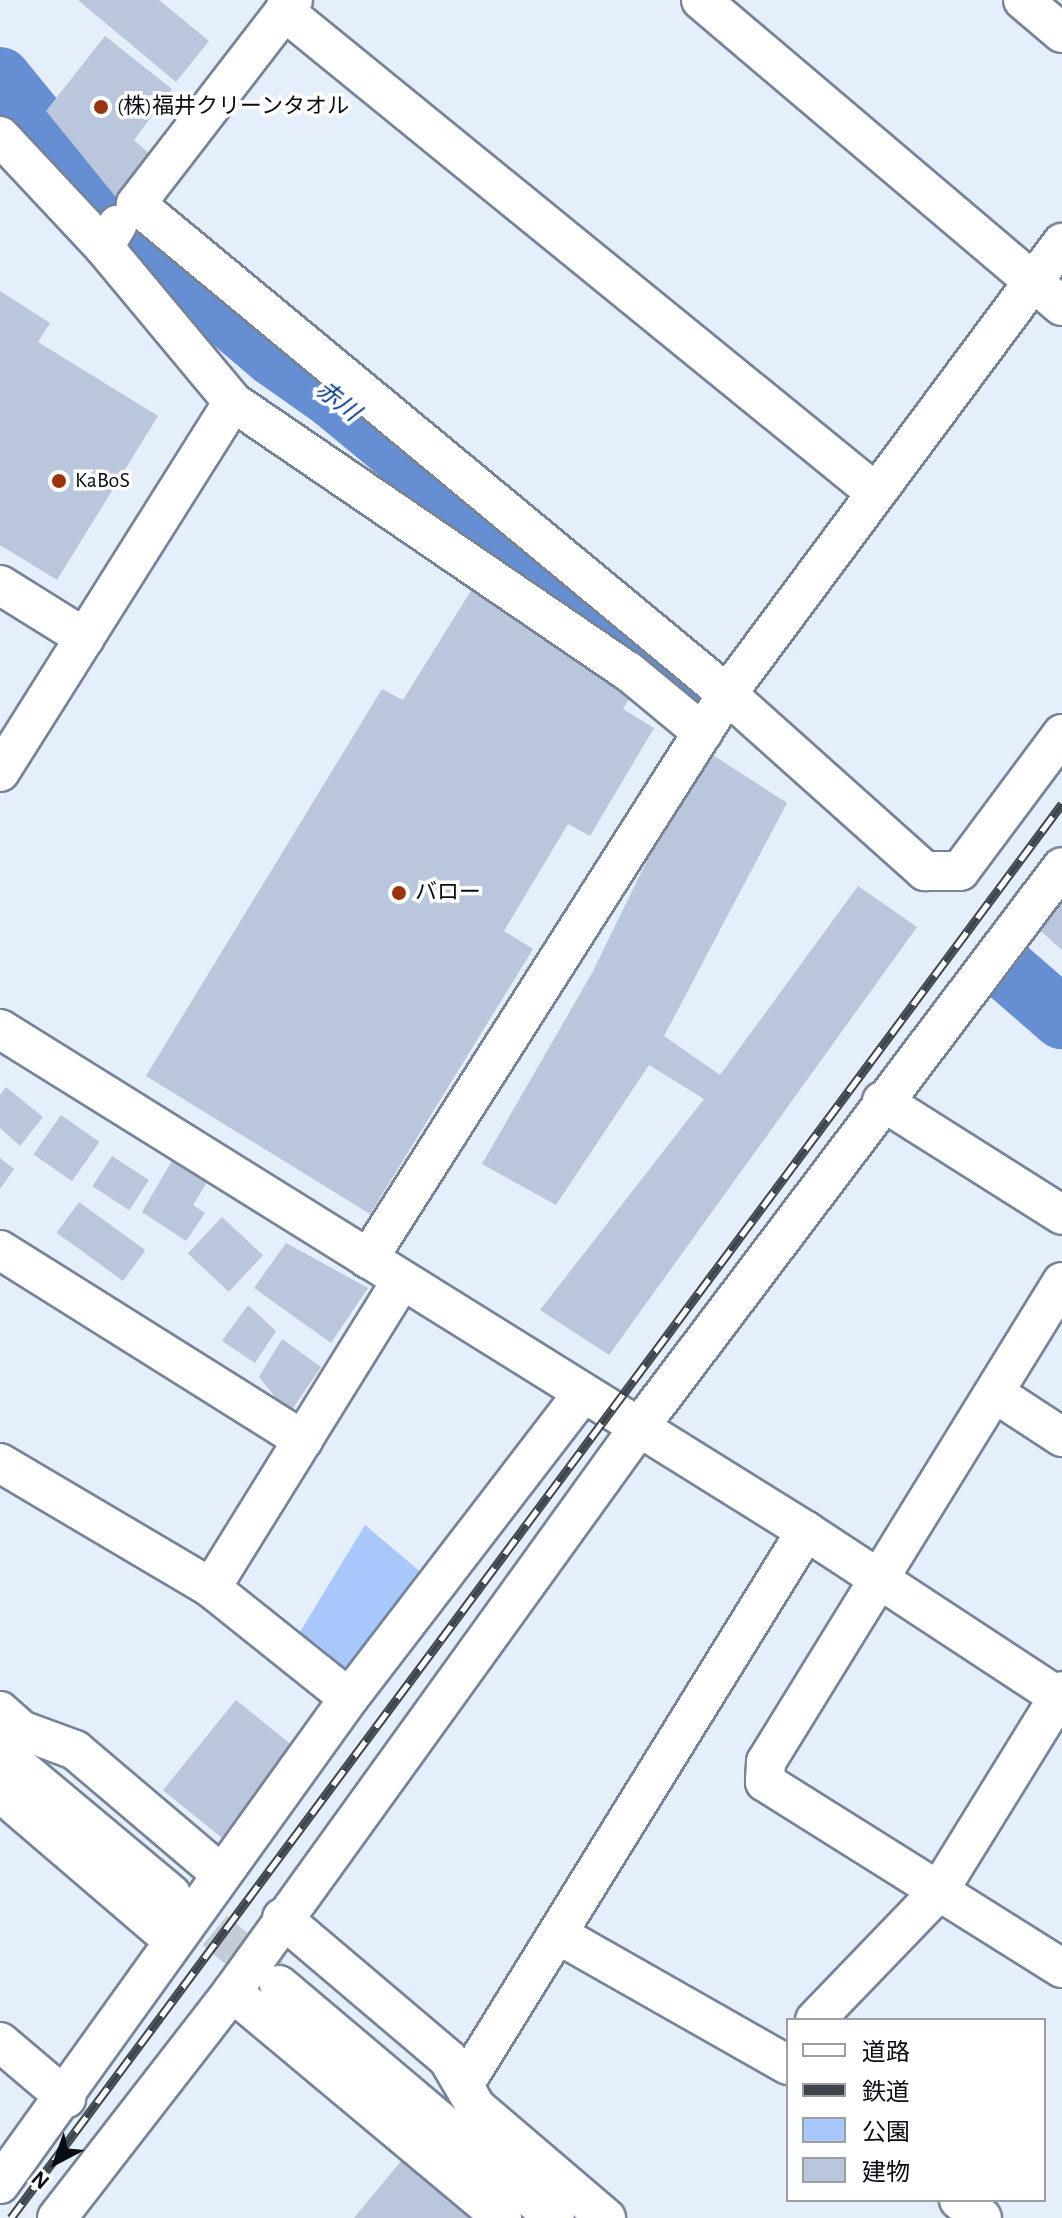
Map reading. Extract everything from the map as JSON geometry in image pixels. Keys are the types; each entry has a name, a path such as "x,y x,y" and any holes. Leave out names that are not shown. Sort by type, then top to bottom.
{"street":[{"path":"701,0 1062,306"},
{"path":"1023,0 1062,33"},
{"path":"104,247 289,6 876,493"},
{"path":"0,136 104,247 233,402 628,671 703,733"},
{"path":"136,204 727,694 925,871 960,871 1062,734"},
{"path":"368,1259 727,694 1062,243"},
{"path":"0,772 233,402"},
{"path":"0,585 85,638"},
{"path":"61,2216 232,1992 282,1918 637,1430 882,1101 1062,867"},
{"path":"0,1029 583,1393 637,1430 806,1531 1061,1695 938,1892 817,2018"},
{"path":"882,1101 1062,1215"},
{"path":"0,1250 303,1440"},
{"path":"211,1588 402,1280"},
{"path":"1062,1282 996,1394 766,1762 765,1782 1062,1968"},
{"path":"0,2184 66,2098 221,1874 349,1698 583,1393"},
{"path":"996,1394 1062,1437"},
{"path":"0,1463 211,1588 349,1698"},
{"path":"465,2083 806,1531"},
{"path":"0,1711 21,1730 75,1750 221,1874"},
{"path":"0,1751 171,1894"},
{"path":"0,1792 174,1941"},
{"path":"282,1918 448,2059 465,2083 476,2107 606,2218"},
{"path":"559,1935 785,2057"},
{"path":"279,1985 555,2218"},
{"path":"232,1992 502,2218"},
{"path":"0,2042 66,2098"},
{"path":"962,2202 982,2218"}],"green space":[{"path":"365,1525 436,1585 349,1698 289,1650"}],"building":[{"path":"78,0 159,0 209,41 176,82"},
{"path":"105,36 172,89 134,140 154,158 119,201 46,111"},
{"name":"KaBoS","path":"0,291 50,323 38,342 158,416 57,580 0,545"},
{"path":"472,589 634,690 623,709 654,728 590,836 568,824 504,931 533,949 370,1214 146,1076 382,689 403,700"},
{"path":"702,748 787,803 664,1036 720,1075 858,886 917,927 609,1355 540,1310 704,1099 649,1065 556,1205 482,1164 592,973"},
{"path":"1062,888 1062,950 1035,926"},
{"path":"6,1087 43,1117 20,1146 0,1128 0,1095"},
{"path":"61,1115 100,1142 72,1181 33,1154"},
{"path":"112,1156 149,1180 129,1210 92,1186"},
{"path":"0,1158 14,1169 0,1189"},
{"path":"173,1159 207,1182 193,1205 205,1213 186,1241 142,1212"},
{"path":"79,1202 145,1250 123,1281 57,1233"},
{"path":"222,1217 263,1255 229,1292 188,1254"},
{"path":"286,1243 368,1288 331,1343 254,1288"},
{"path":"248,1305 276,1331 255,1363 222,1341"},
{"path":"282,1339 321,1367 289,1414 259,1377"},
{"path":"236,1700 298,1750 225,1840 163,1790"},
{"path":"406,2155 477,2218 354,2218"}],"waterway":[{"name":"赤川","path":"0,78 118,223 273,355 334,398 699,700"},
{"name":"赤川","path":"1008,971 1062,1018"}],"tunnel":[{"path":"171,1894 279,1984"}],"railway":[{"path":"11,2218 1062,804"}],"place":[{"name":"(株)福井クリーンタオル","path":"101,107"},
{"name":"KaBoS","path":"59,481"},
{"name":"バロー","path":"399,893"}]}
